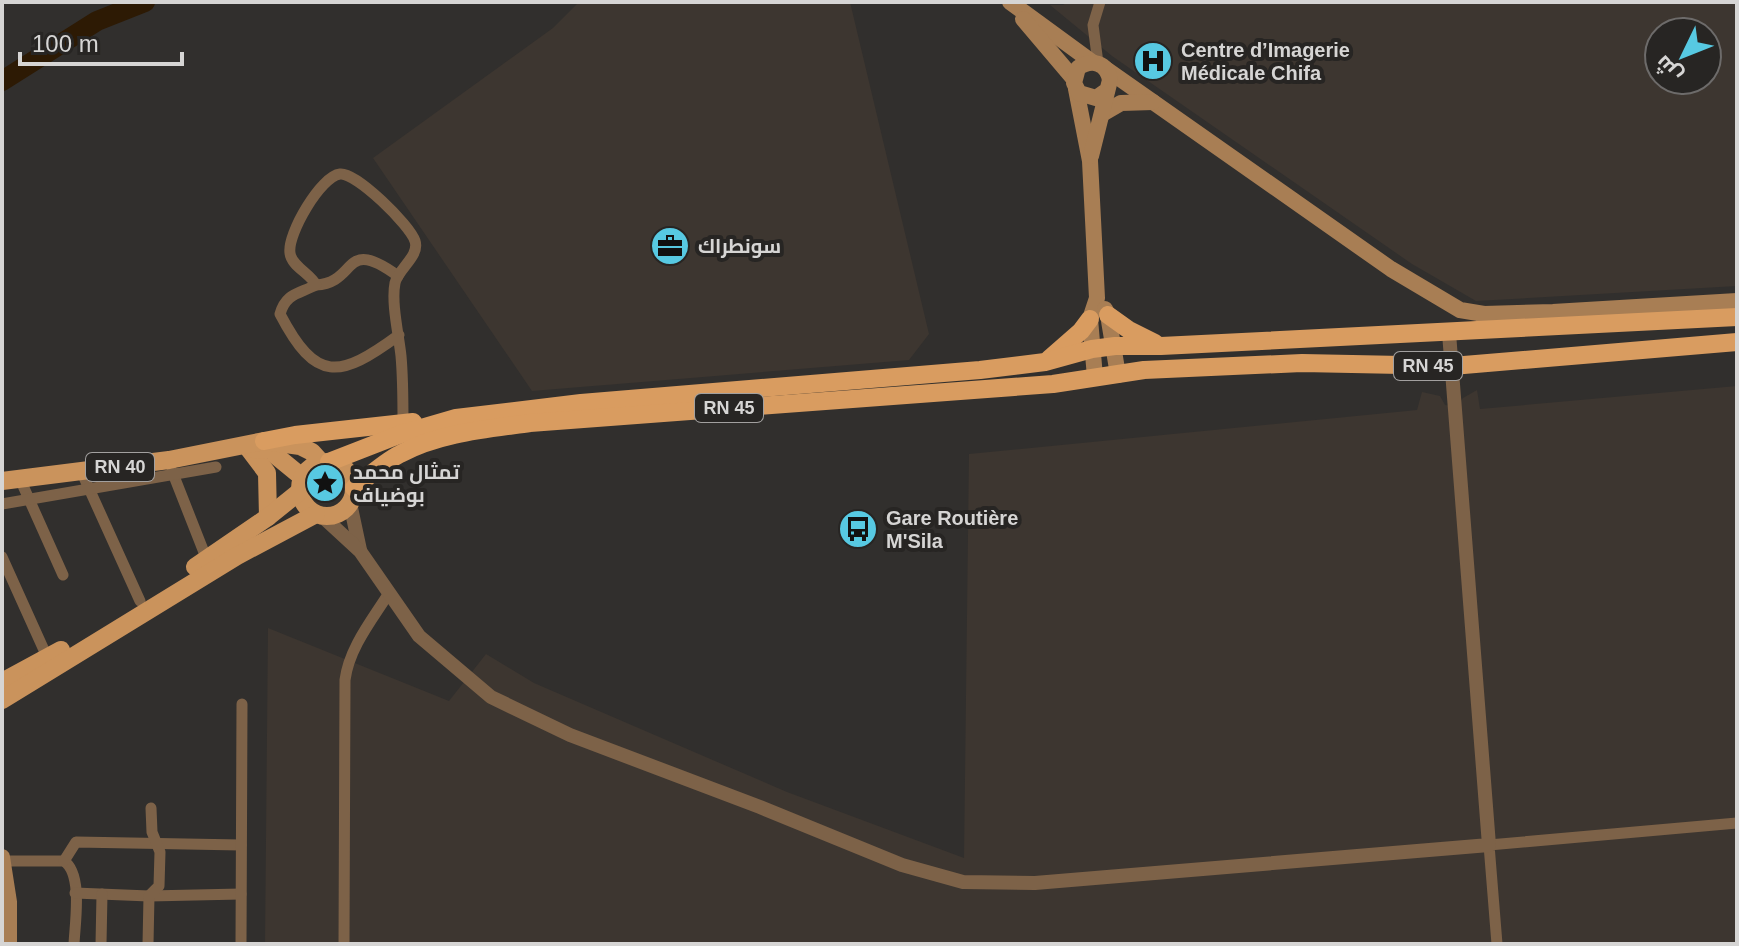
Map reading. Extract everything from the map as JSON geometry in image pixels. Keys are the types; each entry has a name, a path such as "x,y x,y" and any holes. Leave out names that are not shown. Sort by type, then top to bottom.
{"highway":[{"path":"1045,362 1099,317 1161,346"},
{"name":"RN 45","path":"325,462 456,418 581,403 678,397 1045,362 1115,346 1449,333 1737,317"},
{"name":"RN 45","path":"352,496 399,454 455,435 530,423 1041,385 1144,370 1302,363 1452,366 1737,342"},
{"name":"RN 40","path":"250,446 295,435 456,418"}],"main road":[{"path":"1010,2 1391,269 1460,310 1484,314 1553,312 1737,301"},
{"path":"1010,2 1079,93 1090,98 1106,91"},
{"path":"1095,377 1092,349 1099,317 1090,161 1074,83 1078,68 1099,64"},
{"path":"1090,161 1110,80 1099,64"},
{"path":"1102,114 1121,103 1156,103"},
{"path":"1099,317 1115,346 1118,375"},
{"path":"250,446 300,446 325,462"},
{"path":"250,446 269,450 301,484 304,505 319,515"},
{"path":"250,446 267,473 268,517"},
{"name":"RN 40","path":"11,480 85,481 171,467 250,446"},
{"path":"2,682 48,659 207,560 268,517 301,484 313,465 337,463 349,473 352,496 338,514 319,515 237,556 2,700"},
{"path":"3,859 9,902 9,944"}],"street":[{"path":"1099,64 1093,25 1100,2"},
{"path":"316,285 292,259 291,244 307,208 329,178 337,174 353,177 385,204 415,240 415,250 395,285 403,423"},
{"path":"398,276 368,258 354,261 327,285 316,285 294,293 283,303 280,314 300,348 319,364 330,368 343,367 371,354 399,335"},
{"path":"1449,333 1497,944"},
{"path":"207,560 171,467 216,467"},
{"path":"11,480 29,501 63,575"},
{"path":"2,504 29,501 85,481 140,601"},
{"path":"352,496 360,551"},
{"path":"319,515 360,551 419,636 491,697 570,735 881,857 963,882 1035,883 1159,874 1737,823"},
{"path":"2,557 48,659"},
{"path":"344,944 346,667 389,593"},
{"path":"241,944 242,704"},
{"path":"148,944 149,896 159,886 160,852 152,832 151,808"},
{"path":"64,861 76,842 241,845"},
{"path":"3,859 64,861 73,869 74,944"},
{"path":"75,893 149,896 241,894"},
{"path":"101,944 102,894"}],"shaded area":[{"name":"سونطراك","path":"579,2 850,2 929,334 909,360 532,391 373,158 553,28"},
{"path":"1068,2 1737,2 1737,286 1476,301 1412,264 1112,56 1050,5"},
{"path":"1737,386 1737,944 265,944 268,628 449,701 486,654 534,683 787,792 964,858 969,454 1417,410 1422,392 1440,396 1445,405 1457,406 1463,398 1477,390 1480,409"}],"waterway":[{"path":"2,81 97,21 145,2"}],"place":[{"name":"Centre d’Imagerie Médicale Chifa","path":"1153,61"},
{"name":"سونطراك","path":"670,246"},
{"name":"تمثال محمد بوضياف","path":"325,483"},
{"name":"Gare Routière M'Sila","path":"858,529"}]}
